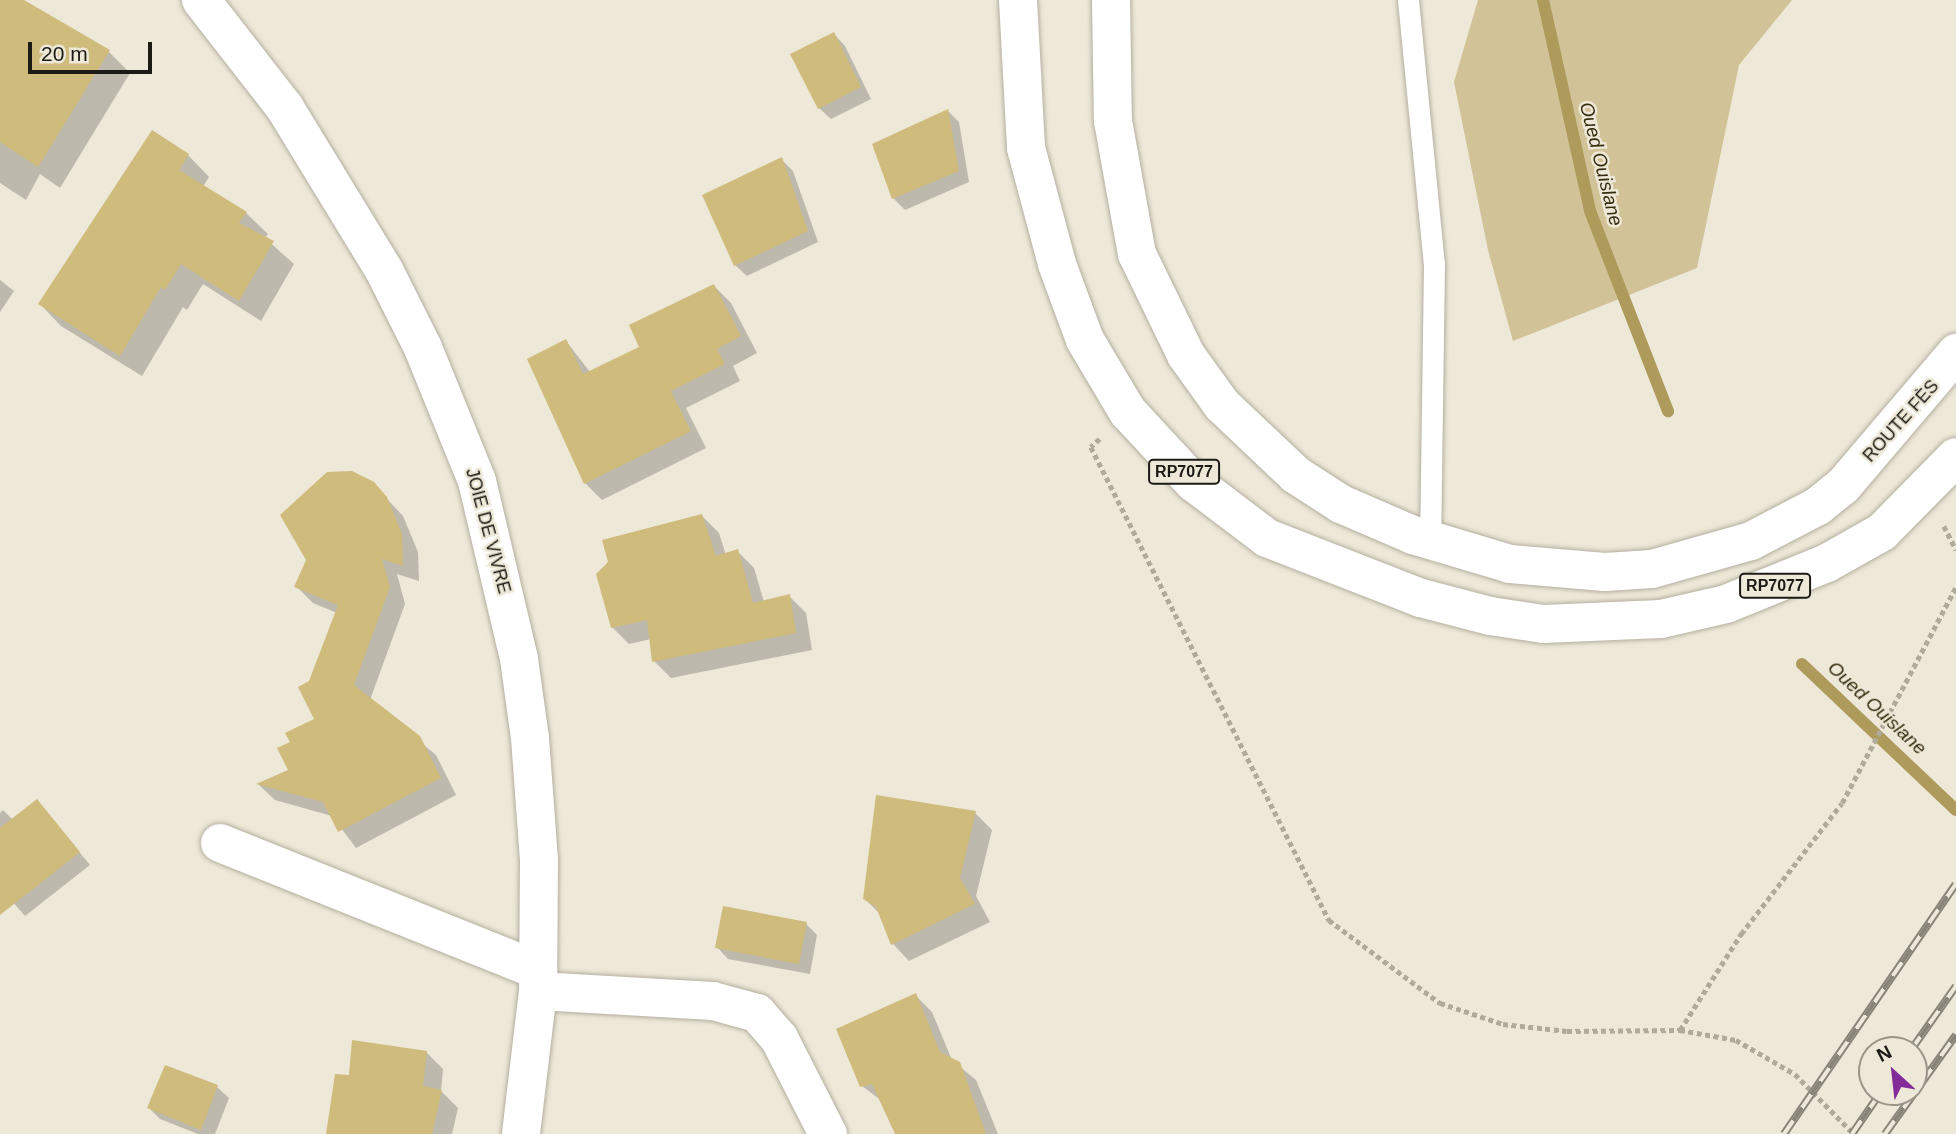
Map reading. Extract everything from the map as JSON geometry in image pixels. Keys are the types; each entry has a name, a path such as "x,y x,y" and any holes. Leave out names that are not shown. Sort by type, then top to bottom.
{"main road":[{"name":"JOIE DE VIVRE","path":"201,0 285,108 384,270 423,348 477,481 510,613 530,737 538,860 538,981 521,1134"},
{"name":"RP7077","path":"1018,0 1026,148 1053,251 1085,340 1128,412 1193,482 1267,538 1421,598 1542,624 1661,619 1726,604 1790,580 1882,532 1956,457"},
{"name":"ROUTE FÈS","path":"1111,0 1113,121 1137,254 1186,355 1222,405 1296,475 1341,504 1430,542 1510,565 1605,572 1652,569 1751,541 1818,506 1843,486 1956,354"},
{"path":"220,843 538,981 713,1002 757,1013 779,1038 828,1134"}],"lane":[{"path":"1408,0 1434,263 1430,542"}],"path":[{"path":"1128,412 1091,447 1329,920 1440,1003 1503,1024 1567,1031 1680,1030 1736,1040 1795,1074 1854,1134"},
{"path":"1680,1030 1741,934 1842,803 1956,587"}],"shaded area":[{"path":"1478,0 1792,0 1739,65 1697,268 1513,341 1488,250 1454,82"}],"building":[{"path":"0,0 24,0 110,50 38,167 0,142"},
{"path":"834,32 861,87 818,109 790,54"},
{"path":"948,109 959,171 892,199 872,144"},
{"path":"152,130 189,154 179,170 247,212 239,223 274,241 239,301 181,264 165,290 161,287 120,356 38,304"},
{"path":"782,157 808,231 734,266 702,195"},
{"path":"714,284 741,336 717,349 725,364 671,391 691,431 584,484 527,359 566,339 583,374 639,347 629,325"},
{"path":"352,471 374,482 387,497 402,534 403,566 382,559 390,587 354,685 420,736 441,778 338,832 323,802 256,784 288,770 277,748 290,742 285,733 314,719 298,687 309,681 338,605 294,587 306,560 280,515 327,472"},
{"path":"702,514 716,556 738,549 753,603 790,594 796,633 652,662 647,620 611,628 596,574 608,562 602,540"},
{"path":"876,795 976,811 960,878 975,904 891,945 876,907 863,899"},
{"path":"37,799 80,852 0,915 0,828"},
{"path":"723,906 807,922 799,964 715,948"},
{"path":"916,993 940,1052 960,1062 986,1134 895,1134 872,1084 860,1087 836,1029"},
{"path":"352,1040 427,1051 423,1086 442,1090 432,1134 326,1134 335,1074 349,1075"},
{"path":"165,1065 218,1085 201,1130 147,1108"}],"waterway":[{"name":"Oued Ouislane","path":"1543,0 1590,211 1668,411"},
{"name":"Oued Ouislane","path":"1802,664 1956,810"}],"railway":[{"path":"1784,1134 1956,884"},
{"path":"1921,1036 1956,986"},
{"path":"1885,1134 1956,1035"},
{"path":"1852,1134 1871,1106"}]}
